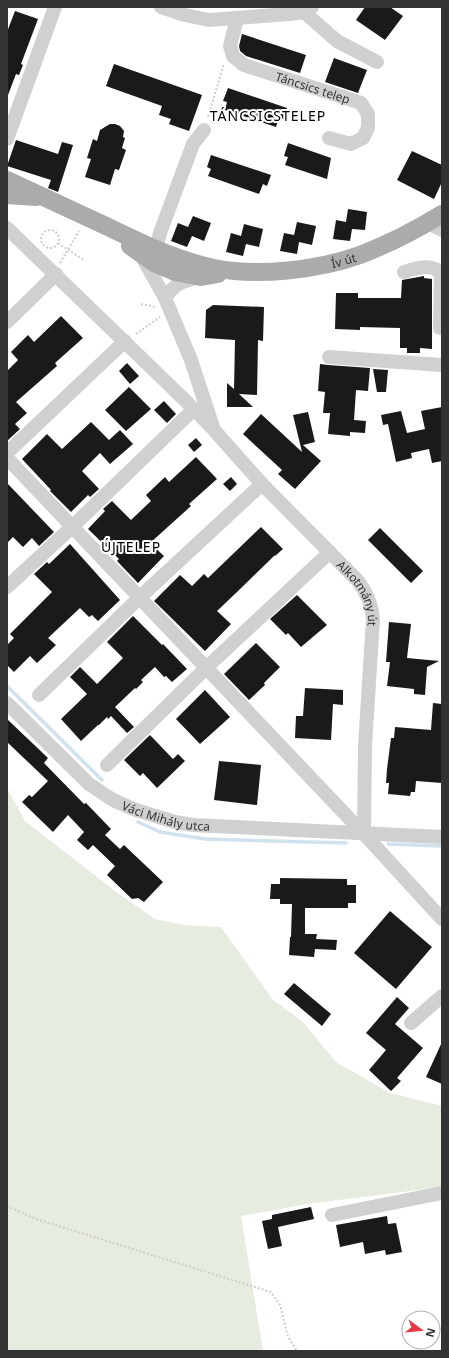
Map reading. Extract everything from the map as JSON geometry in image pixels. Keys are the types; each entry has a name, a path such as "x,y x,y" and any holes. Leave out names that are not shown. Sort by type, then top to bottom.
{"main road":[{"name":"Ív út","path":"7,180 47,198 78,221 115,236 154,258 174,272 201,277 236,271"},
{"path":"7,195 47,198"},
{"name":"Ív út","path":"154,258 184,260 213,268 236,271 283,271 328,264 360,255 437,222"}],"street":[{"path":"7,139 55,7"},
{"path":"161,7 185,15 209,20 308,9 337,41 377,62"},
{"path":"230,46 237,18"},
{"name":"Táncsics telep","path":"230,46 233,56 244,65 361,103 368,114 368,128 362,138 351,144 329,138"},
{"path":"154,258 160,233 193,144 204,130"},
{"path":"7,228 125,341 214,430"},
{"name":"Alkotmány út","path":"154,258 165,298 191,360 214,430 262,484 330,552 364,590 370,599 374,619 365,746 364,834"},
{"path":"404,272 414,268 432,268 438,270 441,274 440,328 442,328"},
{"path":"7,322 55,273"},
{"path":"165,298 177,284 201,277"},
{"path":"7,453 125,341"},
{"path":"329,357 442,365"},
{"path":"7,587 72,527 194,409"},
{"path":"7,458 364,834 442,919"},
{"path":"39,695 139,598 262,484"},
{"path":"107,765 206,668 330,552"},
{"name":"Váci Mihály utca","path":"7,703 89,784 113,800 136,810 175,822 193,825 442,837"},
{"path":"411,1024 442,996"},
{"path":"332,1215 442,1193"}],"path":[{"path":"204,130 230,46"},
{"path":"55,273 68,250 78,221"},
{"path":"47,231 53,231 57,235 58,244 54,247 48,248 43,245 41,237 47,231"},
{"path":"58,244 86,261"},
{"path":"125,341 160,316 154,306 141,304"},
{"path":"7,1206 36,1219 271,1292 280,1306 288,1337 297,1351"}],"shaded area":[{"path":"7,788 25,821 115,891 155,919 184,925 221,927 273,1000 302,1021 336,1062 390,1093 442,1106 442,1187 307,1204 241,1216 263,1351 7,1351"}],"building":[{"path":"365,7 390,7 403,16 385,40 356,20"},
{"path":"15,11 38,19 21,64 23,65 19,75 16,74 8,95 7,32"},
{"path":"242,34 306,55 300,73 246,56 240,51 239,46"},
{"path":"334,58 367,70 358,93 325,82"},
{"path":"114,64 202,95 189,131 169,124 171,119 159,115 162,106 106,86"},
{"path":"228,88 287,108 284,119 279,118 276,127 225,110 227,102 223,101"},
{"path":"110,124 120,126 124,131 123,137 125,138 122,148 126,150 119,170 115,169 110,185 85,177 91,159 87,158 93,139 97,141 100,130"},
{"path":"16,140 58,154 62,142 73,145 58,192 48,188 51,180 7,166"},
{"path":"288,143 331,158 327,179 285,165 288,157 284,156"},
{"path":"412,151 442,165 442,182 434,199 397,180"},
{"path":"211,155 271,175 267,186 263,184 259,194 208,176 211,169 207,167"},
{"path":"348,209 367,212 365,230 352,229 350,241 333,239 336,220 346,222"},
{"path":"193,216 211,223 204,241 192,236 187,247 171,241 178,223 188,227"},
{"path":"297,222 316,226 312,245 299,242 297,254 280,251 284,233 294,235"},
{"path":"244,224 263,229 259,247 246,244 243,256 226,252 231,233 241,236"},
{"path":"424,276 424,278 432,279 432,349 420,348 420,353 407,353 407,348 400,348 400,328 360,327 360,330 335,329 336,293 358,293 358,298 401,298 402,280"},
{"path":"213,305 264,307 263,341 258,340 257,395 239,394 253,407 227,407 227,383 234,389 235,340 205,338 206,310"},
{"path":"61,316 83,338 55,363 57,366 16,402 27,413 15,424 20,429 7,441 7,371 18,360 11,352 28,335 34,342"},
{"path":"127,363 139,376 130,384 119,371"},
{"path":"320,364 370,368 368,391 356,390 354,420 366,421 365,433 350,432 350,436 328,434 330,413 323,413 325,392 318,391"},
{"path":"373,369 388,370 386,392 377,392"},
{"path":"129,387 151,409 126,431 105,410"},
{"path":"164,401 176,414 167,423 154,410"},
{"path":"442,407 442,461 432,463 429,449 411,453 412,458 396,462 388,424 383,425 381,415 401,411 407,433 425,429 421,411"},
{"path":"308,412 315,442 303,445 321,461 295,489 278,474 282,470 243,434 261,414 302,452 293,415"},
{"path":"91,422 109,440 120,430 133,444 110,464 100,453 82,471 99,489 90,497 88,495 71,512 22,459 47,434 62,449"},
{"path":"196,438 202,445 194,452 188,445"},
{"path":"196,457 217,479 189,504 191,506 150,543 164,556 138,583 117,561 119,559 88,529 105,511 103,509 112,501 131,520 151,501 146,495 165,477 169,482"},
{"path":"231,477 237,484 230,491 223,484"},
{"path":"7,483 54,532 39,546 32,538 23,547 13,537 7,543"},
{"path":"261,527 283,549 217,611 231,624 205,651 154,601 180,575 192,586 204,574 208,578"},
{"path":"380,528 423,571 411,583 368,540"},
{"path":"70,544 120,600 98,621 92,615 89,617 80,608 48,638 56,645 37,663 30,656 14,672 7,665 7,645 14,638 10,634 52,592 34,574 47,562 49,564"},
{"path":"297,595 327,625 301,647 288,633 286,635 270,619"},
{"path":"133,616 187,669 172,682 166,676 164,677 155,667 141,680 143,682 136,689 135,688 115,707 134,727 127,733 111,716 108,719 107,717 81,741 61,719 87,694 70,677 80,667 97,684 123,658 107,642"},
{"path":"389,622 411,624 407,658 439,661 427,667 425,695 414,694 414,689 387,686 390,662 386,662"},
{"path":"256,643 280,667 264,683 265,685 249,700 224,674"},
{"path":"305,688 343,690 343,705 333,704 331,740 295,738 296,716 303,716"},
{"path":"205,690 230,717 200,744 176,719"},
{"path":"433,703 442,704 442,783 416,781 415,792 411,792 410,796 388,794 389,783 386,783 387,769 391,738 394,738 395,727 431,730"},
{"path":"7,719 48,758 44,763 111,829 105,835 120,849 124,845 163,882 144,902 138,898 132,899 107,875 115,866 93,845 88,850 77,840 84,832 68,815 53,832 22,802 29,795 32,797 48,781 7,742"},
{"path":"150,735 173,759 178,754 185,761 157,788 143,773 140,776 124,760"},
{"path":"219,761 261,765 257,805 214,800"},
{"path":"280,878 347,879 347,885 356,885 356,903 348,903 348,908 305,908 305,934 317,934 316,939 337,940 336,950 315,949 314,957 289,955 292,904 280,904 280,899 270,899 271,884 280,884"},
{"path":"390,911 432,947 396,989 354,953"},
{"path":"294,983 331,1014 322,1026 284,994"},
{"path":"397,997 409,1008 395,1024 423,1048 397,1078 401,1081 391,1091 369,1070 386,1050 366,1033"},
{"path":"442,1042 442,1084 426,1077"},
{"path":"311,1207 314,1219 278,1227 282,1246 268,1249 262,1221 272,1219 272,1215"},
{"path":"387,1216 388,1224 396,1223 402,1252 386,1255 385,1250 365,1254 363,1242 340,1247 336,1225"}],"waterway":[{"path":"7,686 102,780"},
{"path":"138,822 160,832 205,839 346,843"},
{"path":"388,844 442,846"}],"district":[{"name":"TÁNCSICSTELEP","path":"268,115"},
{"name":"ÚJTELEP","path":"131,546"}]}
